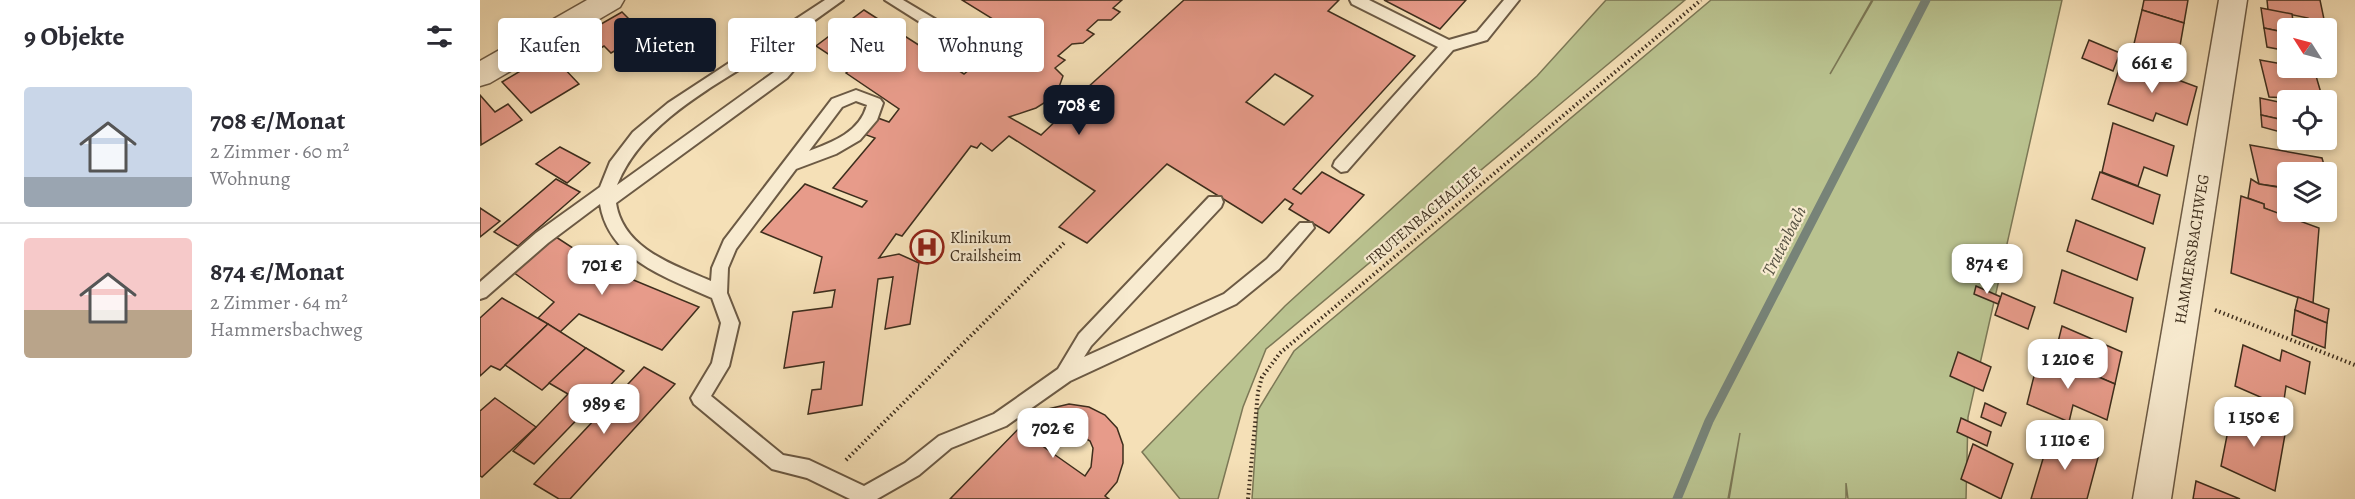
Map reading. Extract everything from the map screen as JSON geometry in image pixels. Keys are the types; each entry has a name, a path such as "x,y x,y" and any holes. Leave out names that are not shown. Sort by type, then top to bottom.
{"street":[{"path":"480,75 610,0"},
{"name":"HAMMERSBACHWEG","path":"2152,499 2233,0"}],"lane":[{"path":"808,18 836,0"},
{"path":"892,0 922,18"},
{"path":"1357,0 1448,46"},
{"path":"1341,166 1448,46 1482,36 1512,0"},
{"path":"719,293 657,266 633,249 607,211 606,196 616,167 638,136 673,107 728,71"},
{"path":"480,292 542,238 784,72"},
{"path":"792,164 838,146 861,130 873,115 874,103 864,95 850,95 837,103 730,245 720,268 719,293 730,323 720,366 700,398 779,463 809,469 866,498 912,469 945,442 1000,420 1064,375 1230,299 1273,264 1306,228"},
{"path":"1064,375 1085,340 1215,202"}],"path":[{"name":"TRUTENBACHALLEE","path":"1248,499 1258,392 1262,377 1280,353 1701,0"},
{"path":"828,478 1065,242"},
{"path":"2183,298 2355,365"}],"green space":[{"path":"1606,0 1685,0 1266,349 1243,407 1218,499 1180,499 1142,452 1285,306 1537,76"},
{"path":"1711,0 1872,0 1830,74 1873,0 2062,0 1968,417 1966,499 1848,499 1846,483 1846,499 1729,499 1740,433 1728,499 1252,499 1258,410 1294,351"}],"building":[{"path":"962,0 1122,0 1113,8 1120,12 1111,20 1098,20 1087,30 1094,34 1083,43 1072,44 1058,56 1065,60 1055,68 1063,76 1052,98 1036,108 1009,117 1041,135 1067,110 1065,108 1184,0 1339,0 1328,11 1415,56 1293,189 1301,194 1322,172 1364,195 1329,233 1289,209 1293,204 1285,199 1262,223 1167,164 1087,243 1059,227 1095,191 1009,136 992,151 981,143 977,148 971,146 902,236 896,234 879,258 899,254 919,263 910,324 885,329 893,277 878,279 862,405 808,414 812,390 821,389 824,362 784,368 793,312 832,307 835,290 814,293 822,257 761,232 805,184 862,207 867,201 833,188 875,138 861,133 875,117 889,122 899,109 847,72 906,72 906,37 918,45 918,72 961,72 964,74 966,72 1044,72 1044,18 991,18","holes":["1275,74 1313,96 1284,125 1246,102"]},
{"path":"1384,0 1466,0 1440,29"},
{"path":"2144,0 2188,0 2184,23 2142,10"},
{"path":"2267,0 2320,0 2324,18 2308,18 2268,10"},
{"path":"2261,8 2292,14 2293,18 2277,18 2277,31 2264,28"},
{"path":"864,10 876,18 853,18"},
{"path":"2142,10 2184,23 2177,63 2133,48"},
{"path":"622,12 628,18 614,18 614,51 611,53 604,46 602,47 602,23"},
{"path":"2264,28 2277,31 2277,49 2267,47"},
{"path":"828,37 828,54 816,46"},
{"path":"2089,40 2120,53 2113,71 2082,58"},
{"path":"2122,59 2197,87 2187,125 2156,113 2153,121 2108,104"},
{"path":"2260,60 2277,63 2277,78 2317,78 2320,90 2277,90 2277,97 2269,97"},
{"path":"519,72 568,72 579,84 531,113 502,82"},
{"path":"480,95 495,112 508,104 522,120 481,145"},
{"path":"2260,98 2277,102 2277,119 2261,115"},
{"path":"2261,115 2277,119 2277,131 2262,127"},
{"path":"2113,123 2174,146 2167,176 2144,167 2138,186 2102,172"},
{"path":"2250,145 2322,158 2323,162 2277,162 2277,186 2259,184"},
{"path":"560,147 590,163 567,183 536,164"},
{"path":"2100,172 2160,195 2153,224 2092,199"},
{"path":"556,179 580,192 518,246 494,232"},
{"path":"2251,179 2259,184 2277,187 2277,213 2264,208 2264,204 2248,198"},
{"path":"2241,196 2264,204 2264,208 2277,213 2277,222 2302,222 2319,228 2313,303 2231,273"},
{"path":"480,208 500,221 480,237"},
{"path":"2076,220 2145,248 2137,280 2067,251"},
{"path":"556,237 602,267 699,307 662,350 579,314 560,332 538,318 554,302 513,272"},
{"path":"2062,270 2133,298 2126,332 2054,303"},
{"path":"1976,286 2001,297 1998,304 1974,294"},
{"path":"2002,293 2035,307 2028,329 1995,315"},
{"path":"2298,297 2329,309 2327,323 2295,310"},
{"path":"502,298 548,324 500,370 491,366 480,376 480,318"},
{"path":"2295,310 2327,323 2325,348 2292,335"},
{"path":"548,324 586,348 542,390 505,365"},
{"path":"2062,326 2122,352 2115,384 2054,358"},
{"path":"2243,345 2280,361 2282,350 2310,362 2305,394 2286,386 2283,407 2235,386"},
{"path":"586,348 624,371 534,464 513,451 568,394 549,383"},
{"path":"1958,352 1991,367 1983,391 1950,376"},
{"path":"2040,352 2115,384 2107,420 2073,405 2069,422 2027,404"},
{"path":"644,367 675,384 570,499 559,499 534,484"},
{"path":"495,398 536,427 482,477 480,476 480,411"},
{"path":"1985,403 2006,413 2001,426 1981,417"},
{"path":"1069,404 1089,407 1105,415 1117,428 1123,445 1123,463 1117,482 1105,496 1109,499 950,499 1028,419 1048,409","holes":["1066,431 1075,432 1090,441 1093,448 1091,467 1085,476 1041,445 1048,438"]},
{"path":"2233,405 2286,429 2275,491 2221,466"},
{"path":"1961,418 1991,432 1987,446 1957,432"},
{"path":"2051,432 2099,454 2087,499 2031,499"},
{"path":"1973,444 2013,464 2001,499 1961,479"},
{"path":"2196,481 2240,499 2193,499"}],"waterway":[{"name":"Trutenbach","path":"1677,499 1709,421 1926,0"}],"place":[{"name":"Klinikum Crailsheim","path":"927,247"}]}
